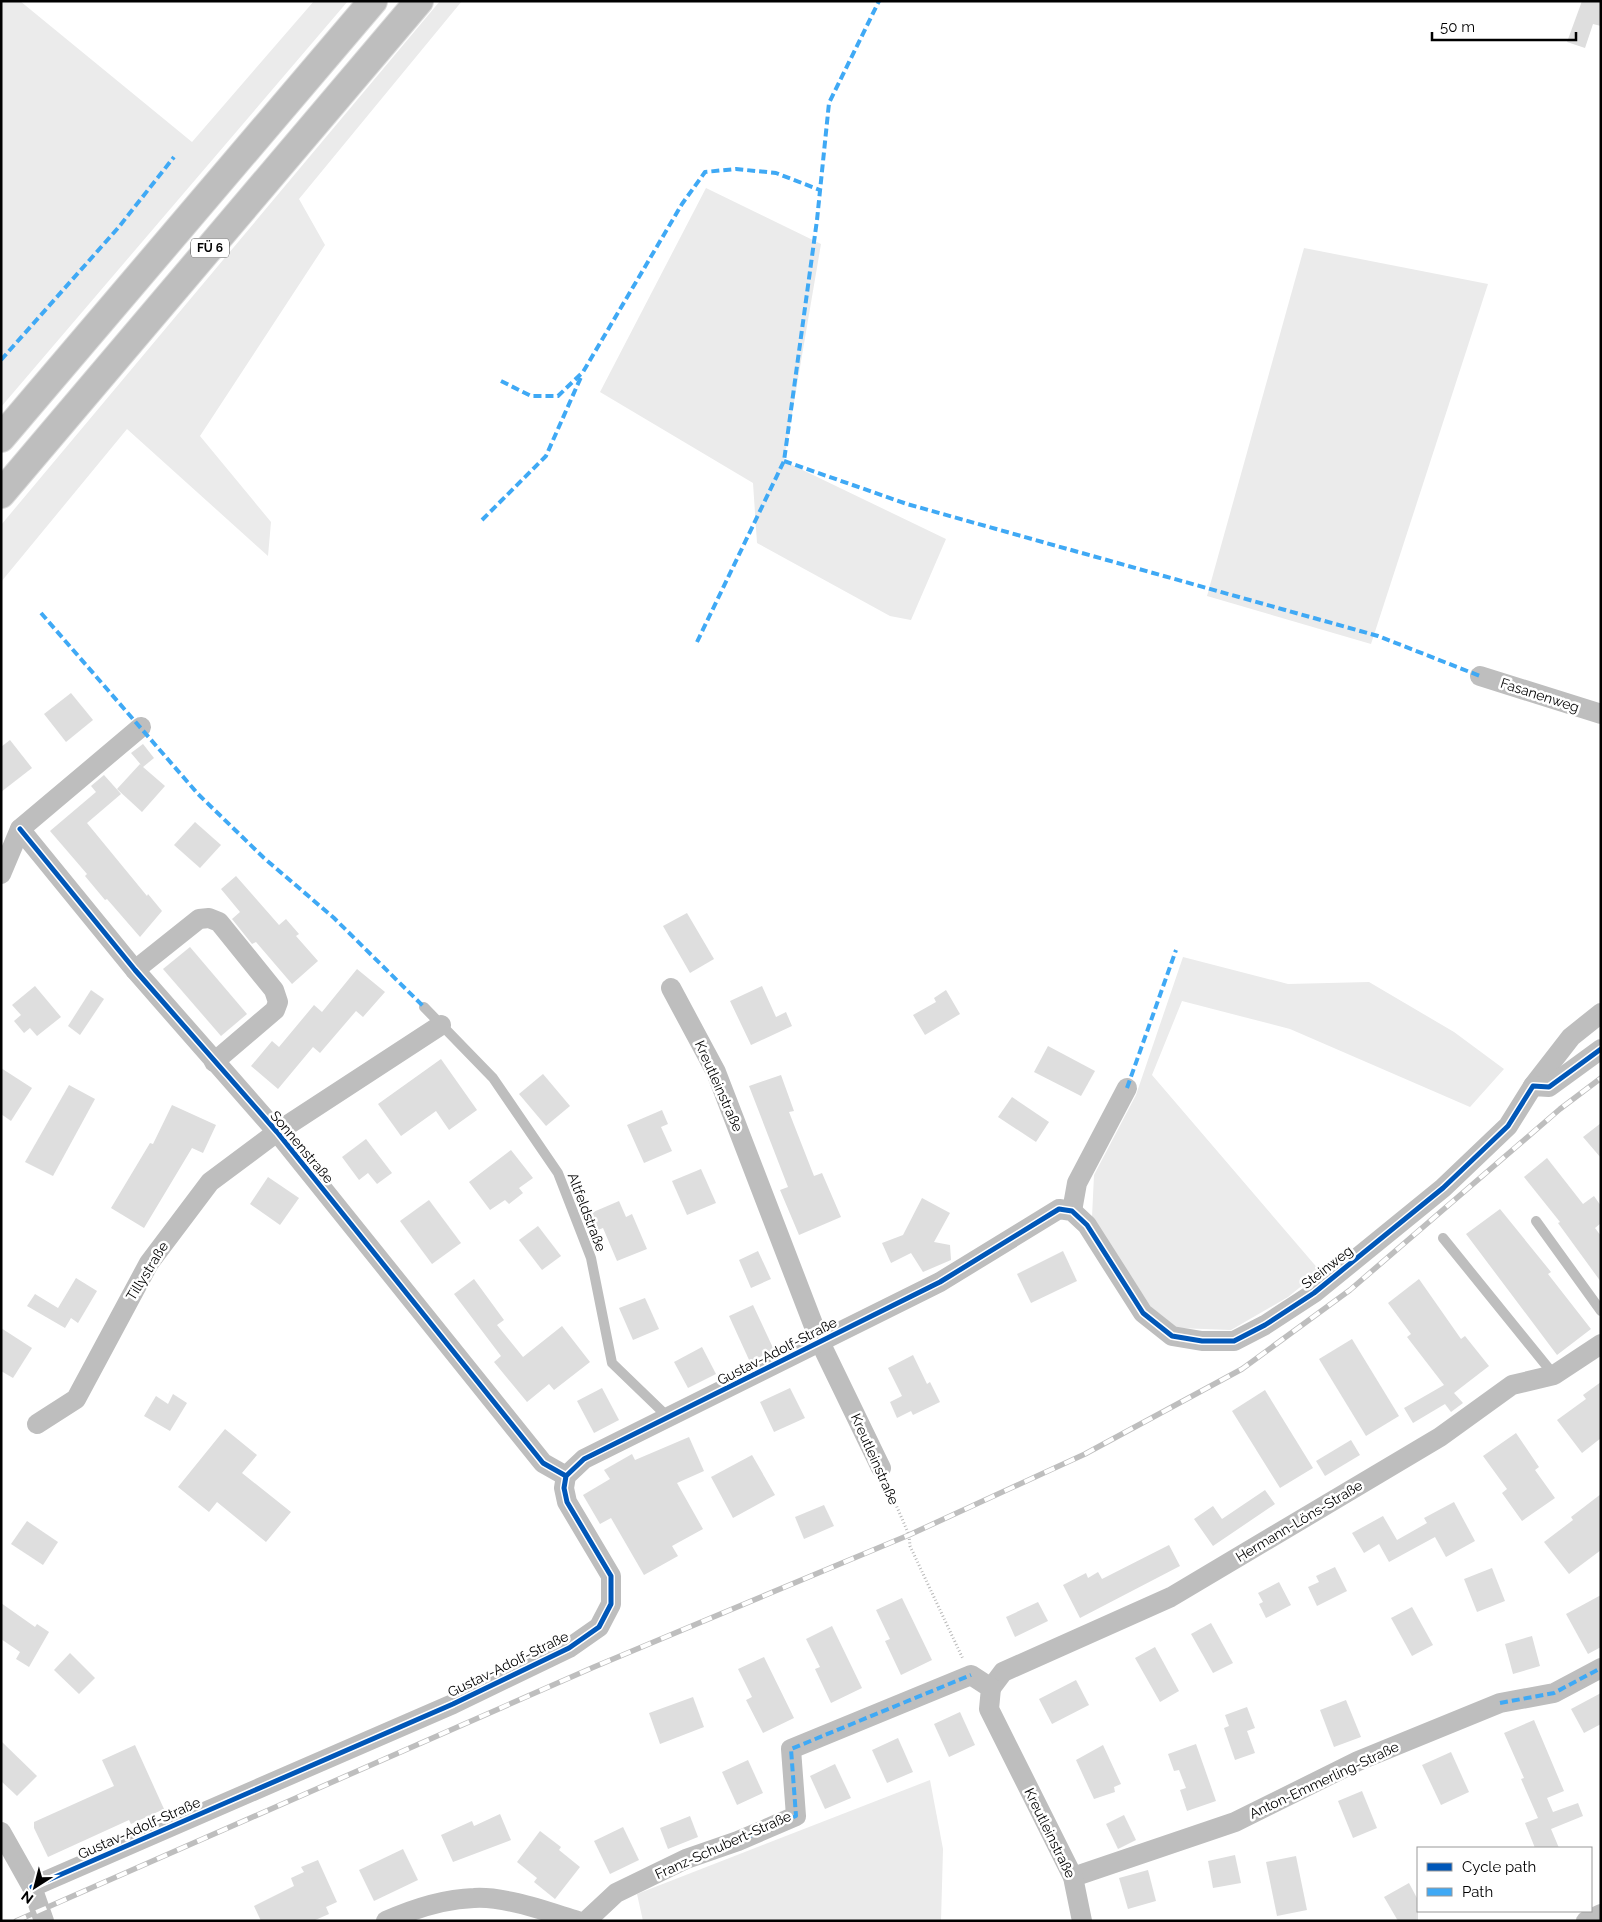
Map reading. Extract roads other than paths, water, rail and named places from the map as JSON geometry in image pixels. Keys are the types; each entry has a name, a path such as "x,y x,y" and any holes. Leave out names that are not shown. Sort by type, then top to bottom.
{"main road":[{"name":"FÜ 6","path":"1,438 373,1"},
{"name":"FÜ 6","path":"1,494 419,1"}],"street":[{"name":"Fasanenweg","path":"1480,676 1601,714"},
{"path":"1,874 20,829 141,727"},
{"name":"Sonnenstraße","path":"20,829 135,970 277,1132 543,1463 566,1476"},
{"path":"135,970 199,919 209,918 219,922 274,990 278,1002 275,1010 214,1062"},
{"name":"Kreutleinstraße","path":"671,988 716,1072 820,1342 881,1468"},
{"name":"Steinweg","path":"1066,1210 1087,1225 1143,1313 1172,1336 1202,1341 1234,1341 1265,1325 1314,1293 1443,1188 1508,1126 1533,1086 1571,1037 1601,1013"},
{"name":"Tillystraße","path":"37,1424 76,1399 149,1263 210,1182 277,1132 441,1025"},
{"path":"1533,1086 1549,1087 1601,1049"},
{"path":"1066,1210 1127,1088"},
{"name":"Gustav-Adolf-Straße","path":"32,1887 453,1704 569,1648 599,1627 611,1604 611,1576 567,1502 564,1488 566,1476 584,1459 940,1282 1066,1210"},
{"name":"Hermann-Löns-Straße","path":"991,1688 1003,1672 1171,1597 1440,1437 1512,1385 1554,1376 1601,1344"},
{"name":"Anton-Emmerling-Straße","path":"1073,1877 1235,1822 1358,1761 1500,1703 1554,1693 1601,1668"},
{"name":"Franz-Schubert-Straße","path":"586,1921 616,1893 686,1859 738,1841 796,1816 791,1750 970,1675 991,1688"},
{"name":"Kreutleinstraße","path":"991,1688 990,1709 1073,1877 1082,1921"},
{"path":"1,1832 32,1887 44,1921"},
{"path":"386,1921 439,1903 476,1898 519,1904 578,1921"},
{"path":"1586,1921 1601,1914"}],"lane":[{"name":"Altfeldstraße","path":"424,1007 493,1078 558,1172 591,1258 612,1363 668,1418"},
{"path":"1536,1221 1601,1311"},
{"path":"1443,1238 1554,1376"}],"railway":[{"path":"16,1921 594,1667 909,1535 1085,1454 1242,1369 1350,1290 1560,1109 1601,1078"}]}
